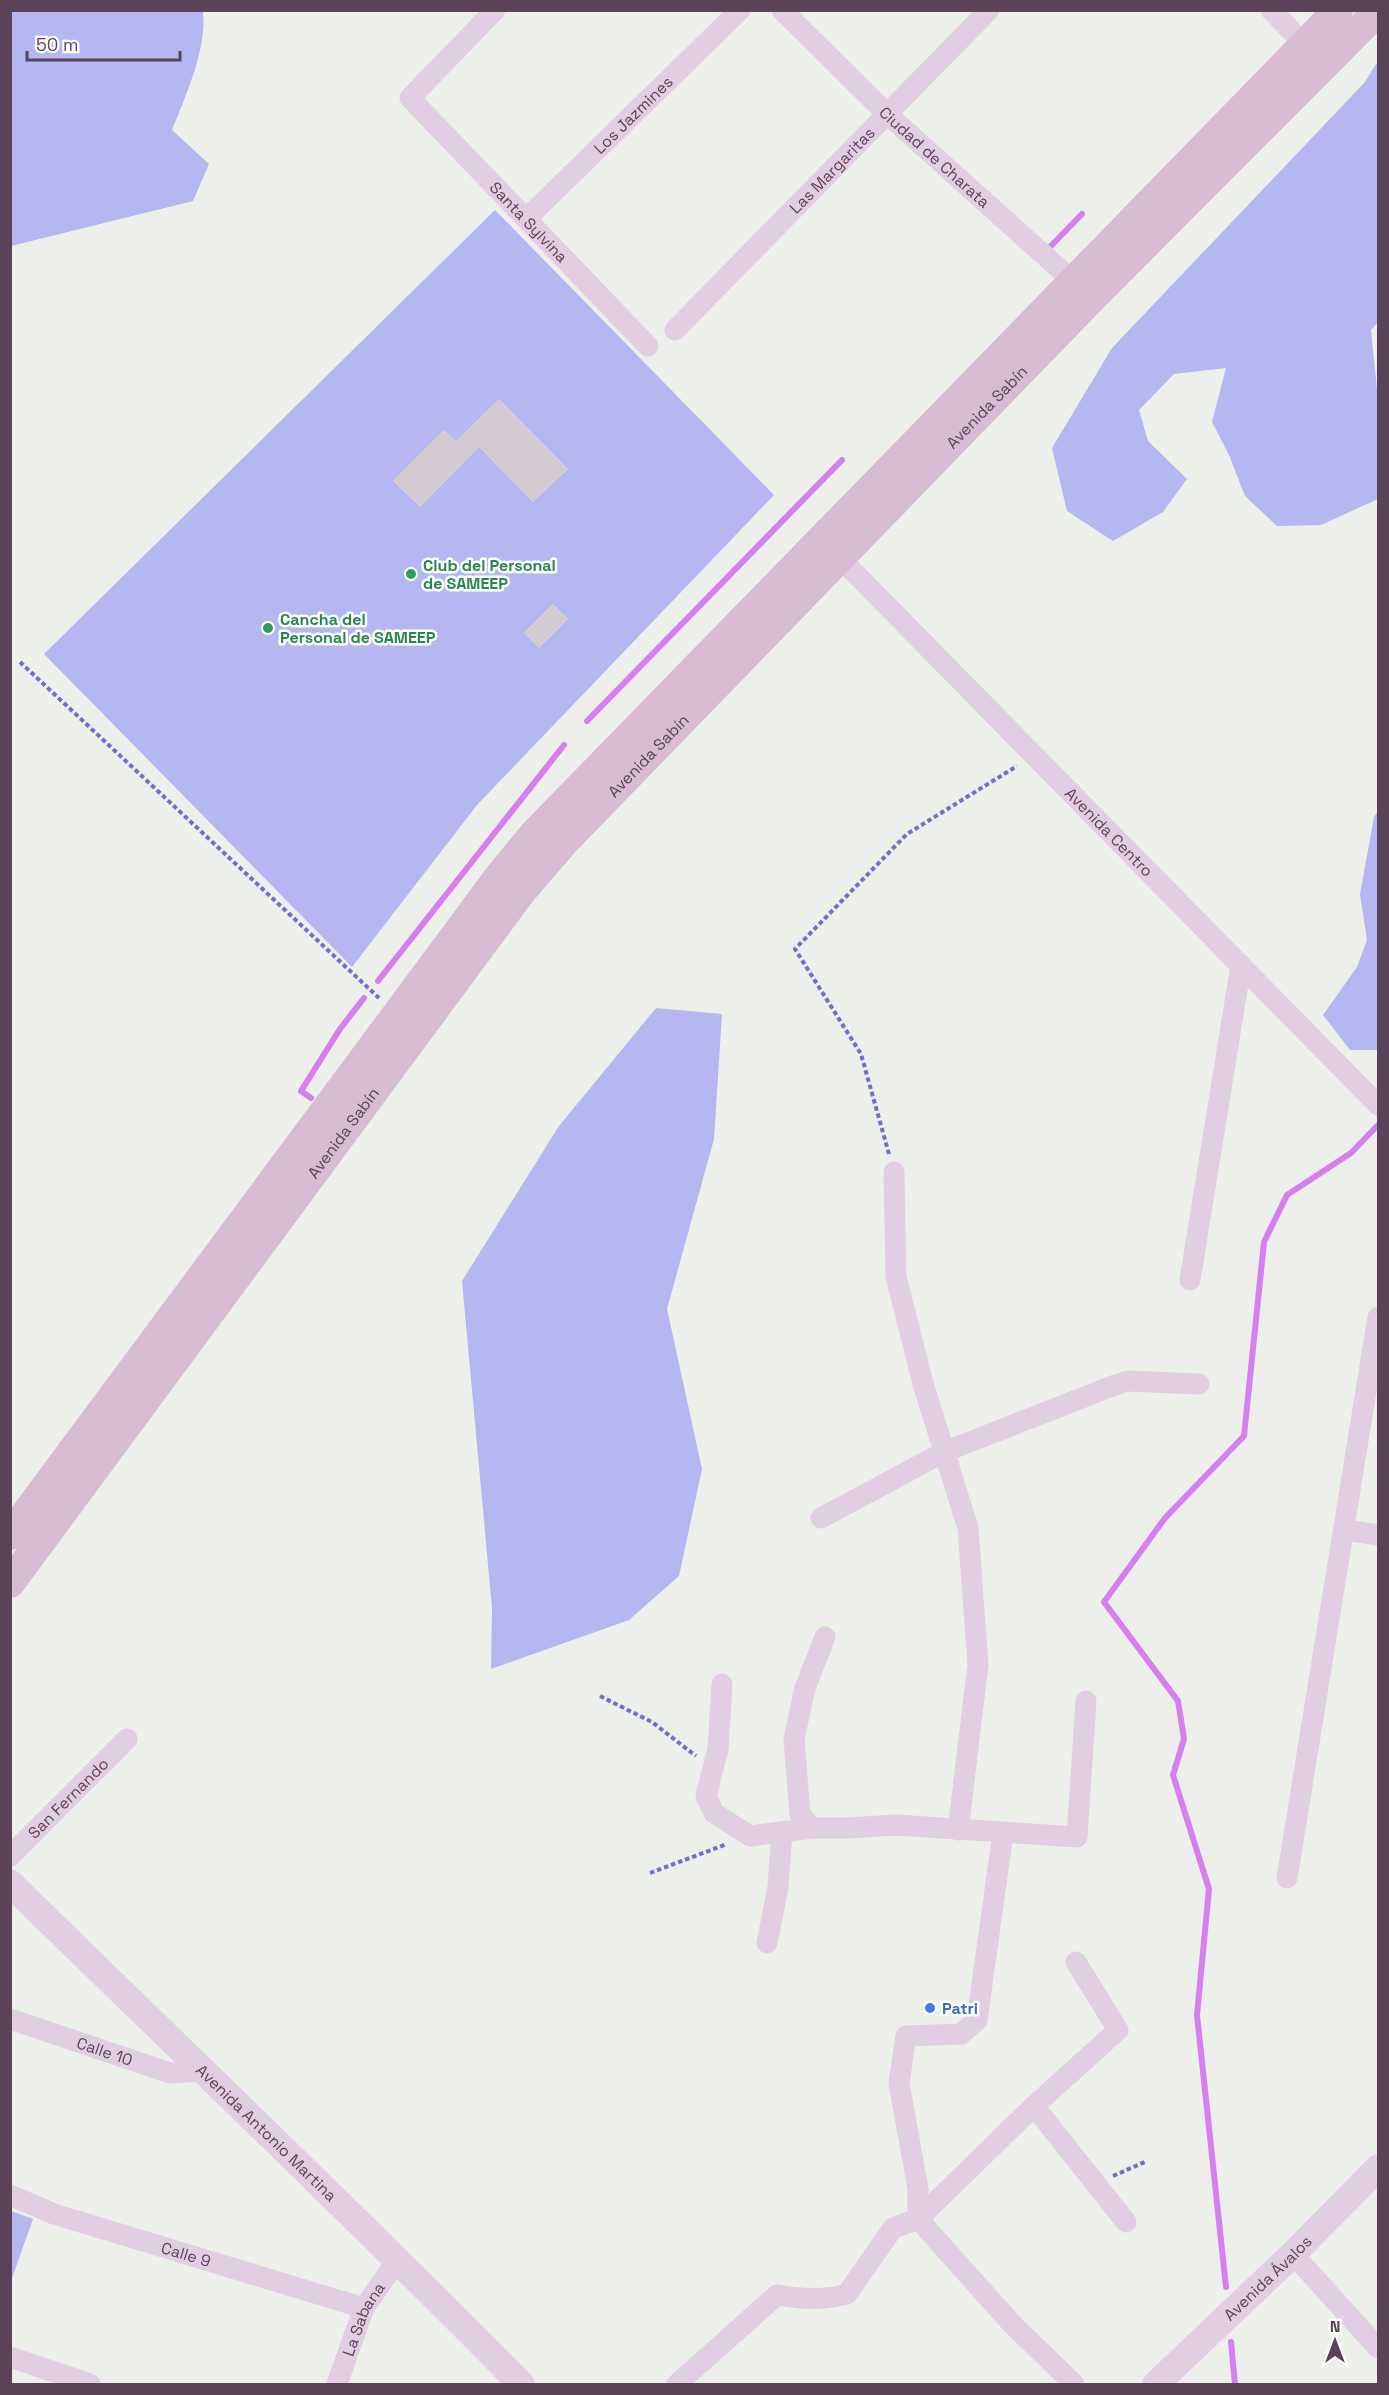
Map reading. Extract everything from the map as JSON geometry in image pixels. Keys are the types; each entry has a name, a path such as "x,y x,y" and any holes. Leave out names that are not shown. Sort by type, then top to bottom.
{"main road":[{"name":"Avenida Sabín","path":"10,1582 521,892 573,833 840,558 1304,44 1338,10"},
{"name":"Avenida Sabín","path":"10,1535 501,874 534,834 1083,289 1378,10"}],"street":[{"name":"Santa Sylvina","path":"495,10 410,98 648,346"},
{"name":"Los Jazmines","path":"527,218 740,10"},
{"name":"Ciudad de Charata","path":"782,10 887,114 1083,289"},
{"name":"Las Margaritas","path":"675,330 989,10"},
{"path":"1271,10 1304,44"},
{"name":"Avenida Centro","path":"840,558 1378,1105"},
{"path":"1190,1280 1241,965"},
{"path":"894,1172 896,1277 924,1388 968,1528 978,1665 958,1830"},
{"path":"1287,1878 1378,1317"},
{"path":"821,1518 944,1452 1128,1381 1199,1384"},
{"path":"1345,1530 1378,1535"},
{"path":"812,1828 800,1814 794,1739 805,1688 825,1637"},
{"path":"722,1683 718,1749 706,1796 714,1813 750,1836 812,1828 896,1825 1077,1838 1086,1701"},
{"name":"San Fernando","path":"10,1856 127,1739"},
{"path":"766,1943 778,1887 782,1832"},
{"path":"1003,1833 976,2020 961,2034 906,2036 899,2083 918,2189 918,2219 1013,2325 1074,2385"},
{"name":"Avenida Antonio Martina","path":"10,1883 201,2071 398,2259 520,2385"},
{"path":"676,2385 777,2295 808,2300 847,2294 893,2228 918,2219 1034,2106 1118,2030 1076,1962"},
{"name":"Calle 10","path":"10,2019 170,2073 201,2071"},
{"path":"1034,2106 1125,2222"},
{"name":"Avenida Ávalos","path":"1156,2385 1293,2254 1378,2168"},
{"name":"Calle 9","path":"10,2195 54,2214 364,2308"},
{"path":"1293,2254 1378,2348"},
{"name":"La Sabana","path":"338,2385 364,2308 398,2259"},
{"path":"10,2356 90,2385"}],"path":[{"path":"20,662 397,1015"},
{"path":"894,1172 861,1054 795,949 907,834 1034,756"},
{"path":"600,1696 652,1722 713,1769"},
{"path":"650,1873 750,1836"},
{"path":"1096,2184 1147,2161"}],"shaded area":[{"path":"10,11 203,11 199,56 172,130 209,164 193,201 11,246"},
{"path":"1378,64 1378,322 1371,330 1378,399 1378,499 1321,525 1277,526 1245,496 1229,455 1212,422 1226,368 1174,374 1139,410 1148,441 1187,479 1163,512 1113,541 1067,511 1052,448 1112,348 1365,82"},
{"name":"Club del Personal de SAMEEP","path":"495,210 774,495 477,805 352,967 44,654"},
{"path":"1378,811 1378,1050 1350,1050 1323,1015 1357,967 1367,940 1360,894 1374,817"},
{"path":"656,1008 722,1014 714,1139 667,1309 702,1469 679,1576 629,1620 491,1669 492,1608 462,1281 559,1126"},
{"path":"10,2211 33,2219 11,2281"}],"building":[{"path":"499,400 567,469 533,501 479,446 420,506 394,481 444,431 456,442"},
{"path":"553,605 567,619 539,647 525,633"}],"waterway":[{"path":"1048,249 1082,214"},
{"path":"587,721 842,460"},
{"path":"378,981 564,745"},
{"path":"311,1098 301,1091 340,1029 364,998"},
{"path":"1226,2287 1197,2015 1209,1889 1173,1775 1184,1739 1178,1701 1104,1602 1165,1518 1244,1436 1264,1242 1287,1195 1351,1153 1378,1125"},
{"path":"1231,2342 1235,2384"}],"place":[{"name":"Club del Personal de SAMEEP","path":"411,574"},
{"name":"Cancha del Personal de SAMEEP","path":"268,628"},
{"name":"Patri","path":"930,2008"}]}
